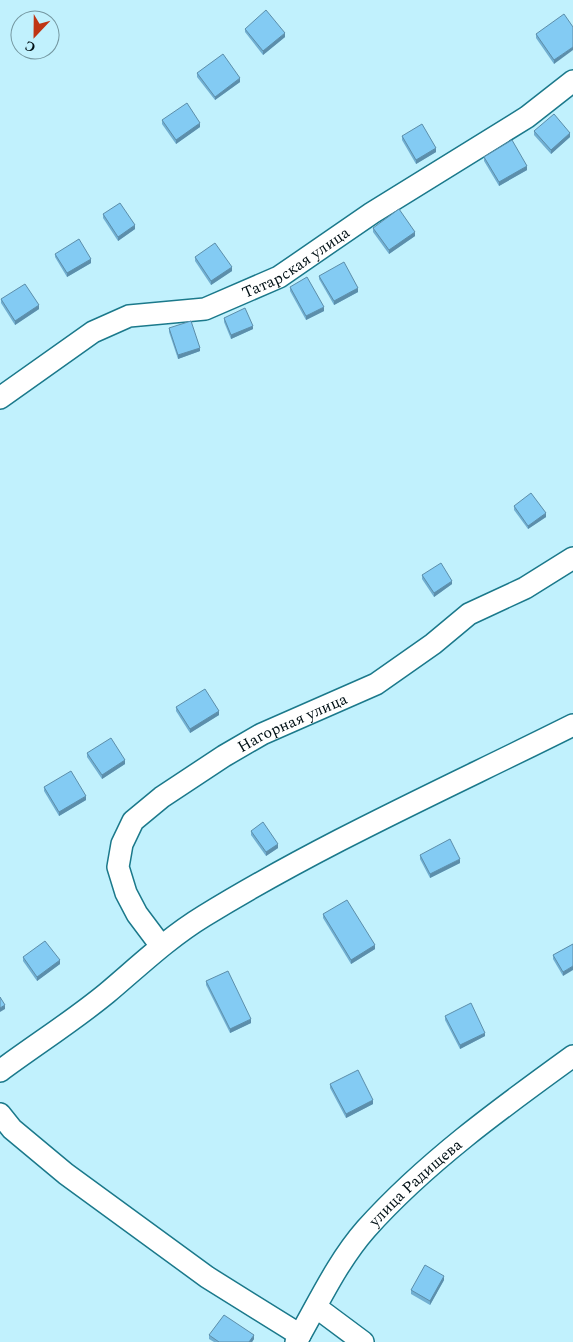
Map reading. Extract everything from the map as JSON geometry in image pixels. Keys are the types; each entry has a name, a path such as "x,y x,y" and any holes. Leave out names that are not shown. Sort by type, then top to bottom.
{"street":[{"name":"Татарская улица","path":"0,398 93,332 129,316 205,309 279,277 372,213 527,117 573,81"},
{"name":"Нагорная улица","path":"161,946 137,914 126,893 118,867 122,844 133,821 162,797 239,747 262,734 376,684 432,644 469,614 525,588 573,558"},
{"path":"0,1071 106,994 161,946 204,916 318,850 438,789 573,725"},
{"name":"улица Радищева","path":"298,1339 338,1267 366,1230 421,1174 573,1056"},
{"path":"0,1114 12,1129 66,1174 298,1339"},
{"path":"316,1307 363,1342"}],"building":[{"path":"266,10 285,33 263,51 245,29"},
{"path":"564,14 573,27 573,47 554,60 536,34"},
{"path":"223,54 240,78 215,97 197,73"},
{"path":"187,103 200,123 176,140 162,120"},
{"path":"554,114 570,133 551,150 534,131"},
{"path":"422,124 436,148 416,160 402,136"},
{"path":"512,140 527,166 499,182 484,157"},
{"path":"120,203 135,225 118,237 103,214"},
{"path":"399,209 415,232 389,250 373,228"},
{"path":"79,239 91,259 67,273 55,254"},
{"path":"215,243 232,267 211,281 195,257"},
{"path":"344,262 358,288 334,301 319,276"},
{"path":"307,277 324,307 306,316 290,287"},
{"path":"25,284 39,305 15,321 1,299"},
{"path":"245,308 253,326 231,335 224,318"},
{"path":"191,321 200,348 178,355 169,328"},
{"path":"531,493 546,513 528,526 514,506"},
{"path":"441,563 452,581 434,593 422,575"},
{"path":"205,689 219,711 190,729 176,707"},
{"path":"111,738 125,760 102,775 87,753"},
{"path":"71,771 86,796 59,812 44,787"},
{"path":"263,822 278,844 266,852 251,831"},
{"path":"450,839 460,859 430,874 420,855"},
{"path":"347,900 375,945 351,960 323,914"},
{"path":"45,941 60,960 37,977 23,957"},
{"path":"573,944 573,966 563,972 553,955"},
{"path":"228,971 251,1019 230,1029 206,981"},
{"path":"0,997 5,1005 0,1008"},
{"path":"471,1003 485,1033 460,1045 445,1016"},
{"path":"358,1070 373,1100 346,1114 330,1084"},
{"path":"425,1265 444,1276 430,1301 411,1290"},
{"path":"224,1315 254,1335 249,1342 219,1342 209,1335"}]}
